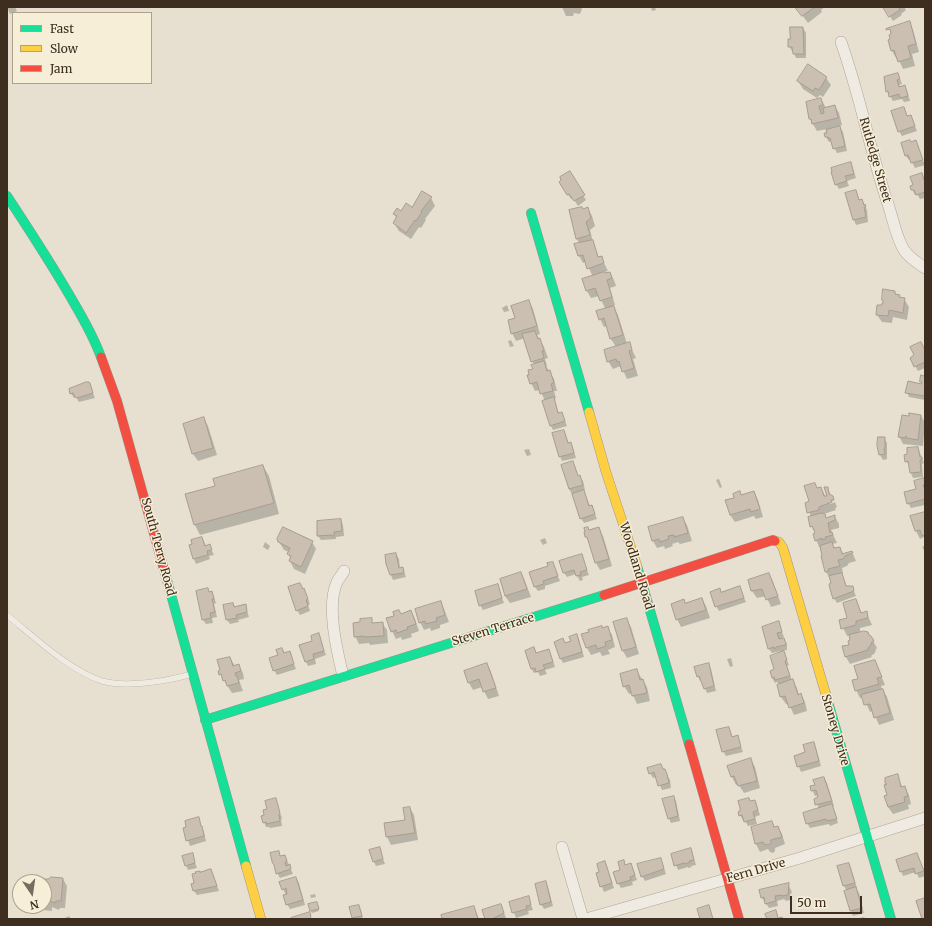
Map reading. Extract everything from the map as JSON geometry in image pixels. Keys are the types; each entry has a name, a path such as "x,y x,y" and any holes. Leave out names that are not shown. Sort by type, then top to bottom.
{"street":[{"name":"Rutledge Street","path":"841,42 882,186 900,242 909,256 925,268"},
{"name":"South Terry Road","path":"7,196 56,272 84,321 98,348 117,401 261,919"},
{"name":"Woodland Road","path":"531,213 606,472 642,582 739,919"},
{"name":"Steven Terrace","path":"205,720 590,600 773,540 779,542"},
{"name":"Stoney Drive","path":"779,542 783,548 890,919"},
{"path":"343,676 332,612 337,583 344,571"},
{"name":"Fern Drive","path":"584,919 866,838 925,818"},
{"path":"562,847 584,919"}],"lane":[{"path":"7,615 74,668 102,681 121,684 152,682 193,674"}],"building":[{"path":"795,7 815,7 802,16"},
{"path":"883,7 901,7 899,8 900,10 889,17"},
{"path":"910,21 916,44 908,46 911,58 898,62 894,50 891,51 888,40 890,39 889,35 891,34 890,29 886,29"},
{"path":"790,27 803,27 804,54 793,54 792,47 788,47"},
{"path":"808,64 827,77 819,90 815,88 813,91 797,81"},
{"path":"898,73 900,79 897,80 899,87 905,85 908,96 900,98 899,94 889,97 888,91 886,92 884,77"},
{"path":"821,98 823,105 819,106 821,114 824,113 823,108 835,105 838,118 812,124 811,119 809,119 806,102"},
{"path":"904,107 907,116 911,115 915,126 898,132 891,111"},
{"path":"840,126 845,146 833,149 830,138 825,137 824,133 827,133 826,130"},
{"path":"910,140 911,142 916,140 923,160 911,163 908,155 905,156 901,143"},
{"path":"851,162 854,174 845,176 847,181 835,185 831,168"},
{"path":"570,171 585,195 574,201 569,194 567,195 559,182 561,180 560,177"},
{"path":"922,173 925,183 925,192 916,195 914,190 911,190 910,186 913,185 910,177"},
{"path":"856,190 859,200 862,199 864,205 865,204 866,207 864,207 866,217 853,220 845,193"},
{"path":"422,191 432,197 406,233 393,223 397,216 393,214 397,208 401,211 406,203 412,207"},
{"path":"582,207 583,209 588,207 591,218 586,222 590,235 576,239 569,210"},
{"path":"593,240 598,257 602,256 604,263 587,269 583,255 578,256 574,244"},
{"path":"604,272 610,272 612,278 607,280 612,297 600,301 595,288 586,291 582,279"},
{"path":"883,289 895,291 895,294 900,295 899,297 905,298 903,313 889,310 888,316 876,315 877,305 882,305 883,303"},
{"path":"529,300 537,326 511,334 508,320 515,318 511,306"},
{"path":"614,306 623,335 610,339 604,318 599,320 596,311"},
{"path":"535,331 538,339 540,338 544,351 542,351 544,358 531,362 522,334"},
{"path":"630,342 632,350 629,351 634,368 622,372 619,361 617,362 616,359 607,362 604,350"},
{"path":"921,342 925,350 925,362 914,367 910,358 914,355 910,347"},
{"path":"544,361 547,371 550,370 554,383 551,384 553,391 540,394 537,382 530,384 527,375 529,375 528,370 533,369 531,365"},
{"path":"921,375 925,376 925,396 905,393 908,381 921,384"},
{"path":"86,382 90,383 93,393 77,398 73,393 70,394 69,389"},
{"path":"554,397 558,413 562,412 565,421 550,426 542,401"},
{"path":"909,413 921,415 918,440 906,438 906,436 905,438 898,437 902,415 909,416"},
{"path":"204,417 213,448 192,454 183,424"},
{"path":"564,430 568,443 571,442 574,453 559,457 552,433"},
{"path":"878,437 885,437 885,454 879,455 877,446"},
{"path":"918,447 920,457 922,457 920,460 921,472 910,473 908,461 905,462 904,455 907,454 907,448"},
{"path":"573,461 583,485 569,489 561,465"},
{"path":"263,465 274,503 194,525 185,494 215,486 213,479"},
{"path":"924,478 925,485 923,485 925,489 925,499 907,504 904,492 916,489 914,481"},
{"path":"815,483 817,488 821,487 824,496 827,496 824,487 828,487 829,494 833,496 834,500 831,500 832,502 819,507 819,510 807,513 805,503 809,501 804,486"},
{"path":"584,490 589,506 592,505 595,514 580,519 572,494"},
{"path":"740,491 741,495 754,491 760,509 751,512 750,509 730,515 725,500 734,498 733,494"},
{"path":"925,512 925,535 922,536 920,530 915,531 910,516"},
{"path":"822,513 825,514 826,518 835,515 835,520 828,523 830,533 832,532 833,535 825,537 826,539 822,540 822,538 815,541 813,534 815,533 812,526 810,527 808,517"},
{"path":"683,517 688,533 674,537 674,535 668,536 669,539 660,542 659,539 652,541 648,527"},
{"path":"341,519 342,531 334,532 334,536 317,536 317,521"},
{"path":"283,527 313,541 301,567 289,561 291,556 287,554 290,548 278,542 277,539"},
{"path":"588,527 589,530 599,527 609,559 595,563 584,532 584,528"},
{"path":"202,537 205,546 210,544 212,550 207,551 208,555 193,559 189,545 192,544 191,540"},
{"path":"832,542 834,548 840,547 842,554 852,551 853,553 845,556 843,559 838,560 840,566 828,569 829,571 825,572 820,546"},
{"path":"396,553 399,568 403,567 404,573 390,575 386,564 385,555"},
{"path":"582,554 587,570 580,572 581,575 576,576 574,570 563,573 559,561"},
{"path":"553,562 558,576 543,581 544,584 534,587 529,572 548,566 547,563"},
{"path":"521,572 527,589 505,596 500,579"},
{"path":"769,573 778,596 766,600 762,589 751,591 748,580"},
{"path":"842,573 846,586 853,586 854,591 833,599 829,584 831,583 829,576"},
{"path":"300,583 303,589 304,588 308,599 306,600 308,606 296,611 288,587"},
{"path":"498,584 502,598 479,606 475,591"},
{"path":"740,586 744,598 715,607 710,592 720,588 721,592"},
{"path":"208,588 209,592 212,591 215,612 210,613 211,618 202,620 196,591"},
{"path":"702,598 706,610 676,620 671,604 684,599 685,603"},
{"path":"856,599 861,613 867,611 868,618 856,621 856,625 841,629 839,620 847,618 843,603"},
{"path":"441,601 445,615 436,618 437,621 426,624 425,621 419,623 415,609"},
{"path":"233,603 234,607 246,604 247,612 236,615 237,618 226,620 223,605"},
{"path":"399,610 401,614 411,610 416,624 397,633 396,630 391,632 386,618 394,616 393,612"},
{"path":"372,618 372,623 383,622 384,636 354,637 353,623 360,622 360,619"},
{"path":"627,618 636,647 622,651 613,622"},
{"path":"779,621 782,632 777,633 779,639 784,638 786,644 774,649 774,647 768,649 762,627"},
{"path":"602,626 602,628 608,626 612,640 605,642 606,646 597,649 596,645 586,648 581,634 589,632 588,630"},
{"path":"864,631 868,632 874,641 868,650 845,657 842,646 849,645 849,635"},
{"path":"319,633 324,651 313,654 314,659 305,662 299,645 312,641 311,636"},
{"path":"577,634 582,652 560,659 554,642 563,638 565,643 571,641 569,637"},
{"path":"534,647 536,653 549,649 553,662 543,665 545,669 536,672 535,668 531,669 525,651"},
{"path":"282,648 284,653 290,651 294,664 273,671 269,658 278,655 276,650"},
{"path":"784,651 787,660 785,661 790,676 775,680 774,677 772,678 770,671 774,669 770,656"},
{"path":"230,657 233,666 239,664 241,671 235,673 239,683 227,686 225,680 223,681 221,674 219,675 218,671 220,670 217,660"},
{"path":"875,660 882,677 877,678 879,684 855,691 852,680 858,679 854,666"},
{"path":"487,663 496,688 483,692 479,679 468,683 464,671"},
{"path":"709,663 714,686 704,689 699,676 697,677 694,667"},
{"path":"637,669 640,680 643,679 647,693 632,696 629,685 623,687 620,674"},
{"path":"793,679 798,695 801,693 804,703 789,708 785,696 780,697 777,685"},
{"path":"883,689 890,713 874,718 870,704 864,705 861,695"},
{"path":"729,727 732,737 738,735 741,747 722,752 716,730"},
{"path":"814,742 819,761 797,767 794,756 805,752 803,745"},
{"path":"751,758 757,781 738,786 734,776 731,777 727,766"},
{"path":"661,764 663,769 665,769 669,783 658,786 654,772 649,774 647,768"},
{"path":"898,774 901,787 905,786 908,796 904,797 905,802 888,807 884,796 887,795 884,785 887,784 885,783 885,778"},
{"path":"824,777 832,801 815,805 814,799 818,797 816,790 811,791 810,786 815,785 813,780"},
{"path":"674,796 678,816 668,819 662,799"},
{"path":"276,798 280,813 280,821 266,824 266,822 263,823 261,816 264,815 263,810 267,809 265,801"},
{"path":"749,798 750,801 755,800 758,810 753,812 755,819 744,822 742,815 739,816 738,812 740,811 740,808 738,801"},
{"path":"832,804 837,819 827,821 826,819 806,824 803,813"},
{"path":"410,807 415,833 386,837 384,823 405,820 403,808"},
{"path":"199,817 204,836 186,841 183,828 186,827 185,821"},
{"path":"772,821 774,827 778,826 782,837 771,840 771,843 768,845 764,844 763,842 755,844 751,827"},
{"path":"380,847 383,859 373,862 369,850"},
{"path":"691,848 694,860 685,864 674,866 671,854"},
{"path":"279,851 280,856 285,855 287,861 285,862 286,866 290,864 291,869 276,874 270,853"},
{"path":"193,853 195,863 185,866 182,856"},
{"path":"917,853 924,871 915,874 914,868 900,872 896,860"},
{"path":"661,858 664,869 641,877 637,864"},
{"path":"624,860 625,865 631,863 635,875 630,877 631,880 617,884 613,872 620,870 618,862"},
{"path":"605,861 612,883 600,887 596,873 599,872 597,864"},
{"path":"849,863 855,883 843,886 837,866"},
{"path":"211,869 217,886 193,891 191,884 194,883 192,874"},
{"path":"52,877 63,878 61,901 56,901 55,903 52,902"},
{"path":"296,877 303,900 286,905 283,895 287,894 286,888 282,890 279,882"},
{"path":"546,881 551,902 540,905 535,884"},
{"path":"789,883 788,895 775,896 776,901 765,904 764,897 761,898 759,890"},
{"path":"856,887 862,908 850,911 844,891"},
{"path":"529,896 531,905 526,906 527,909 512,913 509,902"},
{"path":"925,898 925,919 922,919 916,901"},
{"path":"317,902 319,909 310,911 308,904"},
{"path":"501,904 504,913 492,919 485,919 482,910"},
{"path":"359,905 362,916 352,918 349,907"},
{"path":"709,905 713,919 700,919 697,909"},
{"path":"474,906 478,919 442,919 441,915"},
{"path":"776,910 778,918 782,917 783,919 767,919 765,914"},
{"path":"310,912 311,917 309,919 291,919 291,918"}],"traffic: fast":[{"path":"7,196 66,289 89,329 101,357"},
{"path":"531,213 589,412"},
{"path":"637,566 689,744"},
{"path":"165,573 246,866"},
{"path":"205,720 604,595"},
{"path":"826,695 891,919"}],"traffic: slow":[{"path":"589,412 606,472 637,566"},
{"path":"775,541 779,542 783,548 826,695"},
{"path":"246,866 261,919"}],"traffic: jam":[{"path":"101,357 117,401 165,573"},
{"path":"604,595 773,540 775,541"},
{"path":"689,744 739,919"}]}
